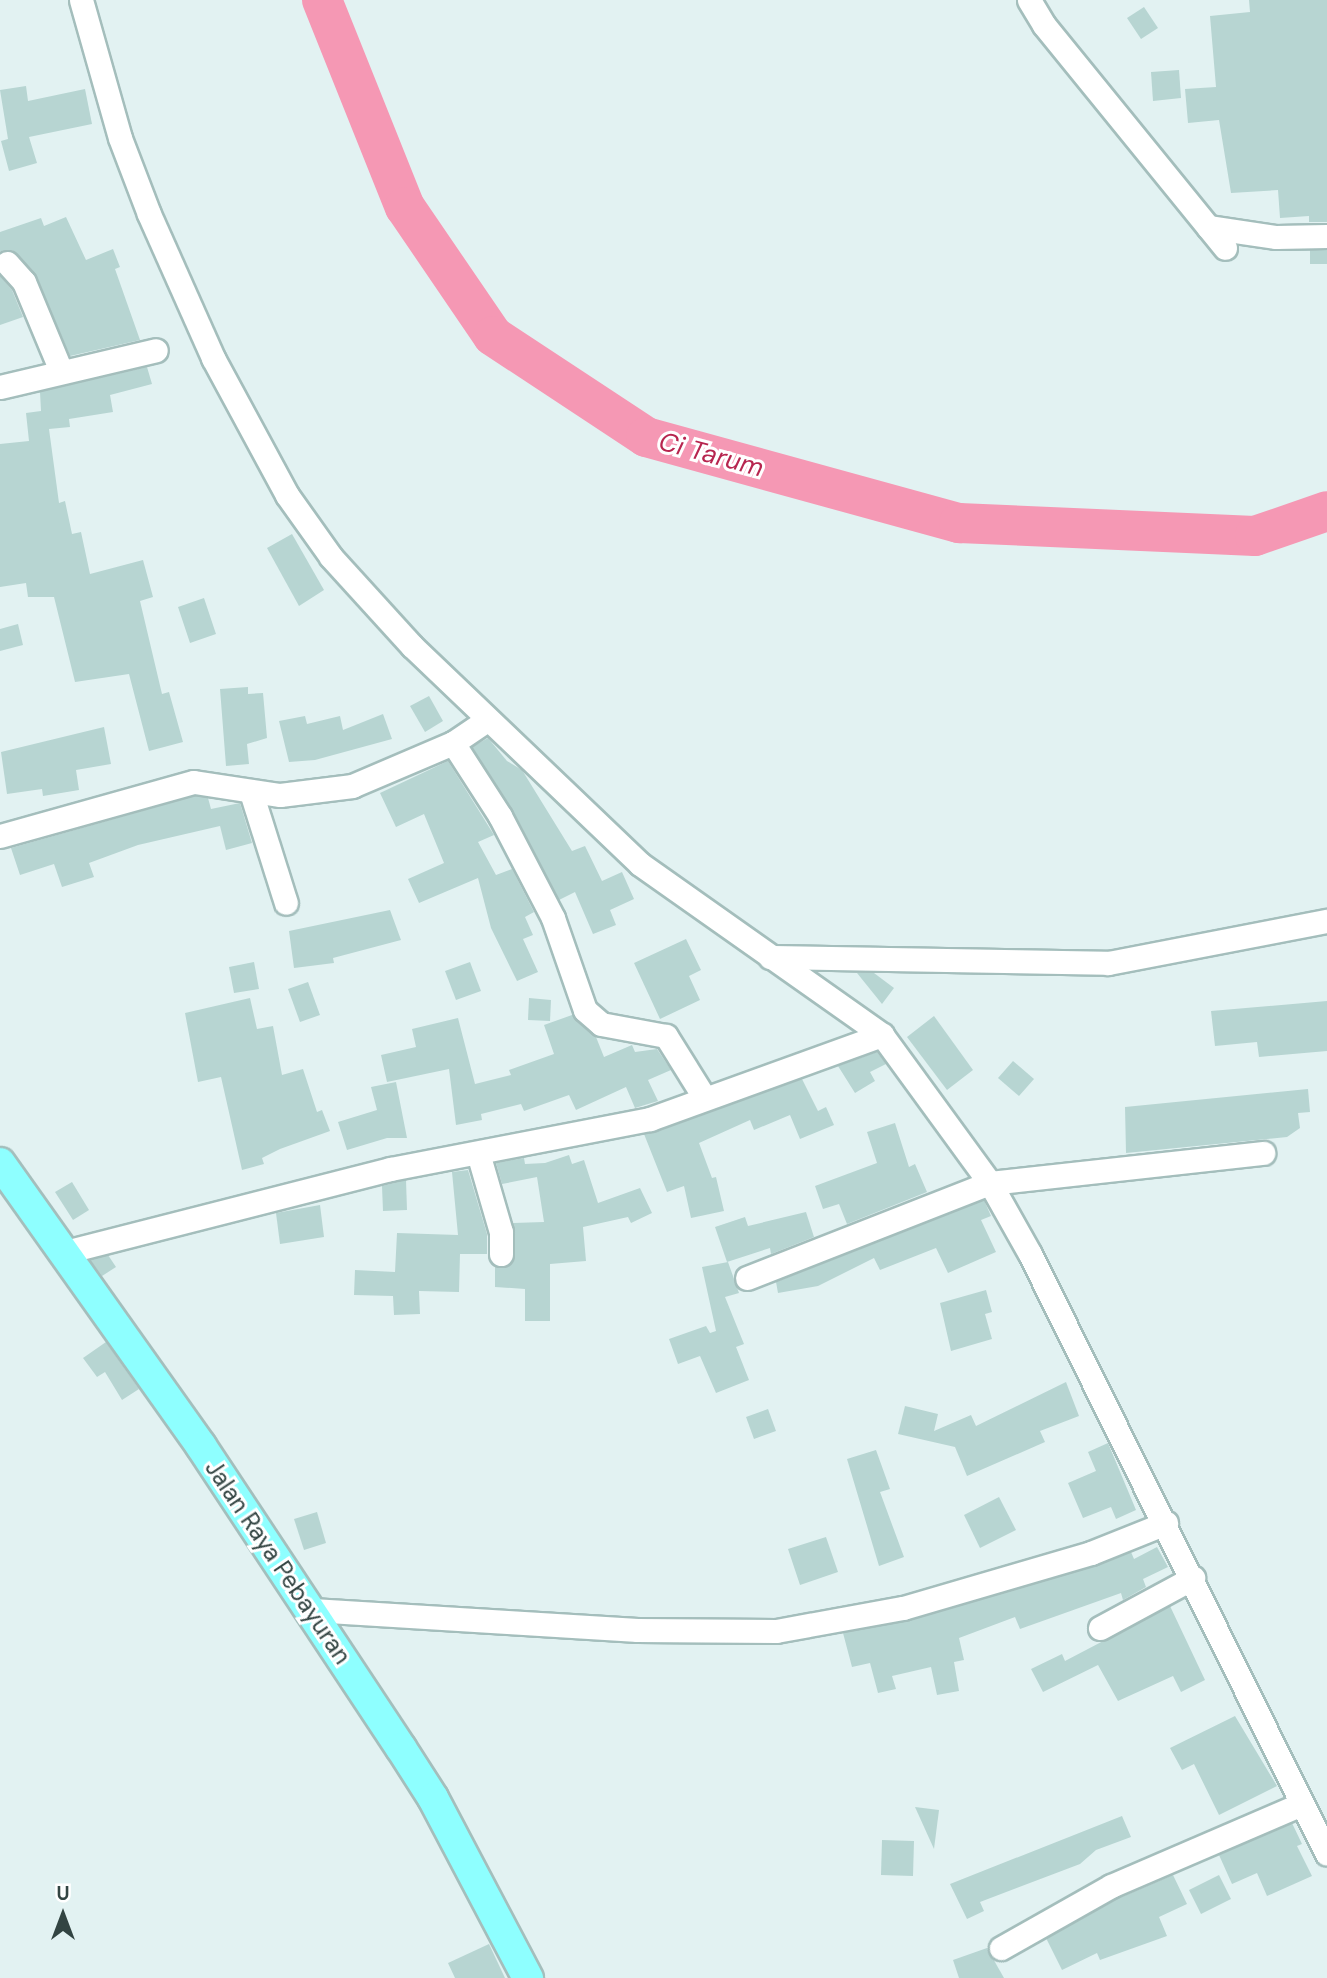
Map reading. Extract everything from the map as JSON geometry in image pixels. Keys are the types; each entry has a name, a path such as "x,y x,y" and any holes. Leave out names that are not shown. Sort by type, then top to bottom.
{"main road":[{"name":"Jalan Raya Pebayuran","path":"0,1163 61,1253 201,1446 312,1610 433,1798 528,1978"}],"street":[{"path":"81,0 109,103 149,214 250,430 287,495 331,557 412,646 640,864 882,1035 990,1183 1166,1523 1327,1854"},
{"path":"1029,0 1044,24 1225,248"},
{"path":"1208,227 1276,237 1327,236"},
{"path":"7,263 24,282 61,371"},
{"path":"0,387 156,351"},
{"path":"0,836 194,782 280,795 352,786 453,743 487,720"},
{"path":"453,743 500,816 553,918 585,1010 601,1024 666,1036 704,1097"},
{"path":"251,792 286,903"},
{"path":"770,957 1108,963 1327,921"},
{"path":"61,1253 365,1175 599,1132 650,1119 704,1097 882,1035"},
{"path":"478,1153 496,1210 501,1254"},
{"path":"747,1278 990,1183 1263,1153"},
{"path":"312,1610 637,1630 776,1631 916,1604 1091,1553 1166,1523"},
{"path":"1100,1628 1192,1578"},
{"path":"1001,1948 1100,1891 1301,1804"}],"building":[{"path":"1249,0 1327,0 1327,222 1309,222 1309,216 1280,218 1278,190 1231,193 1219,120 1188,123 1185,89 1216,87 1210,16 1250,12"},
{"path":"1144,7 1158,28 1141,39 1127,18"},
{"path":"1179,70 1181,98 1153,101 1151,72"},
{"path":"26,86 28,101 85,89 92,124 29,137 37,163 9,171 1,141 8,139 0,90"},
{"path":"66,217 86,260 113,249 120,267 115,269 140,340 70,356 35,273 12,250 0,251 0,232 41,218 44,226"},
{"path":"1310,250 1327,250 1327,264 1310,264"},
{"path":"0,276 12,290 23,317 0,325"},
{"path":"147,367 152,384 110,395 113,412 69,419 70,427 49,429 59,503 65,501 72,534 81,532 90,574 143,560 153,597 140,601 162,694 169,692 183,742 149,751 129,674 75,682 54,597 28,597 26,583 0,587 0,444 29,441 26,413 41,411 40,392"},
{"path":"292,534 324,590 299,606 267,548"},
{"path":"204,598 216,634 190,643 178,607"},
{"path":"18,624 23,645 0,651 0,629"},
{"path":"248,687 248,694 263,693 267,738 247,744 249,764 226,766 220,689"},
{"path":"429,696 443,721 425,732 410,706"},
{"path":"383,714 392,739 315,760 289,762 279,721 305,716 307,724 340,716 343,730"},
{"path":"104,727 111,764 76,770 79,790 43,796 42,789 7,794 1,752"},
{"path":"488,738 507,761 522,770 572,851 585,846 602,881 622,872 634,899 610,910 616,925 593,934 575,892 559,900 512,809 472,747"},
{"path":"448,761 494,835 478,842 496,875 512,869 534,912 525,917 533,935 523,939 538,972 517,981 491,928 478,878 419,903 408,879 444,863 424,814 396,827 380,793"},
{"path":"195,796 208,798 211,809 240,803 252,843 226,850 220,826 138,845 89,863 94,877 62,887 54,864 20,875 11,848"},
{"path":"390,910 401,940 333,958 334,963 294,968 289,931"},
{"path":"686,939 701,970 689,976 700,1000 660,1019 634,963"},
{"path":"254,962 259,989 234,993 229,967"},
{"path":"470,962 481,991 456,1000 445,971"},
{"path":"857,973 874,973 894,988 882,1004"},
{"path":"308,982 320,1015 300,1022 288,989"},
{"path":"250,998 257,1029 273,1026 282,1075 303,1069 317,1112 322,1110 330,1131 280,1149 262,1158 264,1164 242,1170 221,1077 198,1082 185,1013"},
{"path":"529,998 551,1000 550,1021 528,1020"},
{"path":"1327,1001 1327,1051 1259,1057 1257,1042 1215,1046 1211,1011"},
{"path":"572,1015 596,1037 604,1057 632,1045 635,1052 657,1049 671,1070 648,1080 658,1101 635,1108 626,1087 576,1110 569,1095 524,1111 521,1104 481,1114 482,1120 456,1125 449,1069 387,1082 381,1055 416,1047 412,1029 458,1018 475,1084 511,1075 509,1070 554,1054 544,1025"},
{"path":"934,1016 973,1070 947,1090 907,1037"},
{"path":"877,1052 886,1064 870,1072 875,1081 855,1093 838,1066"},
{"path":"1013,1061 1034,1079 1019,1096 998,1078"},
{"path":"802,1079 818,1111 826,1107 834,1125 800,1139 790,1115 754,1130 750,1120 699,1143 712,1178 716,1177 724,1211 691,1218 684,1186 667,1192 644,1134"},
{"path":"396,1082 407,1138 387,1138 347,1150 338,1122 377,1110 371,1087"},
{"path":"1308,1089 1310,1112 1298,1113 1300,1128 1287,1137 1126,1153 1125,1107"},
{"path":"895,1123 909,1167 915,1164 927,1192 847,1224 839,1204 823,1209 815,1186 877,1163 867,1132"},
{"path":"569,1155 572,1164 584,1160 598,1203 640,1188 652,1213 631,1223 628,1217 583,1227 586,1261 550,1264 550,1321 525,1321 525,1289 495,1287 495,1266 507,1266 513,1260 513,1223 544,1222 537,1177 502,1184 496,1163 524,1158 525,1164 545,1163"},
{"path":"468,1170 487,1234 487,1254 460,1254 459,1292 419,1291 420,1314 394,1315 393,1296 354,1295 355,1270 395,1272 397,1233 458,1235 452,1172"},
{"path":"406,1180 407,1210 383,1211 382,1186"},
{"path":"72,1182 89,1210 73,1220 55,1192"},
{"path":"984,1200 991,1216 981,1220 996,1252 948,1273 936,1248 880,1270 874,1258 818,1286 778,1293 776,1282"},
{"path":"320,1205 324,1237 280,1244 276,1213"},
{"path":"806,1212 814,1237 771,1254 770,1248 727,1262 715,1227 745,1217 748,1226"},
{"path":"108,1255 116,1267 102,1276 90,1260"},
{"path":"728,1262 739,1293 725,1297 744,1344 736,1347 749,1380 716,1393 700,1356 678,1364 669,1339 706,1326 710,1333 716,1331 702,1267"},
{"path":"986,1290 992,1312 985,1314 992,1339 951,1351 940,1303"},
{"path":"106,1342 139,1389 122,1400 105,1372 97,1377 83,1358"},
{"path":"1066,1382 1079,1416 1040,1431 1045,1442 967,1476 955,1447 898,1434 905,1406 938,1414 934,1431 971,1415 976,1426"},
{"path":"768,1409 776,1431 754,1439 746,1417"},
{"path":"1108,1443 1136,1510 1116,1519 1111,1507 1083,1518 1068,1483 1096,1471 1088,1452"},
{"path":"876,1450 890,1489 880,1492 904,1557 879,1566 847,1459"},
{"path":"999,1497 1016,1530 980,1548 964,1515"},
{"path":"317,1512 326,1543 304,1550 294,1519"},
{"path":"826,1537 838,1572 800,1585 788,1549"},
{"path":"1157,1547 1168,1567 1143,1579 1146,1587 1123,1600 1121,1593 1020,1629 1015,1617 959,1638 964,1660 954,1662 959,1691 937,1695 931,1667 892,1676 896,1689 878,1693 870,1663 852,1667 843,1633 907,1621 1131,1552 1134,1559"},
{"path":"1170,1606 1205,1680 1181,1692 1173,1676 1118,1701 1098,1665 1043,1692 1031,1669 1062,1654 1065,1661"},
{"path":"1235,1716 1277,1786 1219,1815 1194,1764 1182,1770 1170,1748"},
{"path":"915,1807 939,1810 934,1849"},
{"path":"1122,1816 1131,1837 1096,1850 1080,1864 980,1902 984,1911 967,1919 950,1884"},
{"path":"1292,1823 1302,1844 1297,1846 1312,1876 1267,1896 1257,1873 1232,1884 1219,1855"},
{"path":"882,1840 914,1841 913,1876 881,1875"},
{"path":"1173,1875 1187,1904 1159,1917 1167,1936 1100,1960 1097,1953 1062,1970 1046,1938 1117,1899"},
{"path":"1219,1875 1231,1899 1201,1914 1189,1890"},
{"path":"489,1944 505,1978 455,1978 448,1963"},
{"path":"987,1948 1004,1978 959,1978 953,1960"}],"waterway":[{"name":"Ci Tarum","path":"322,0 405,207 493,336 646,437 959,523 1255,536 1327,511"}]}
